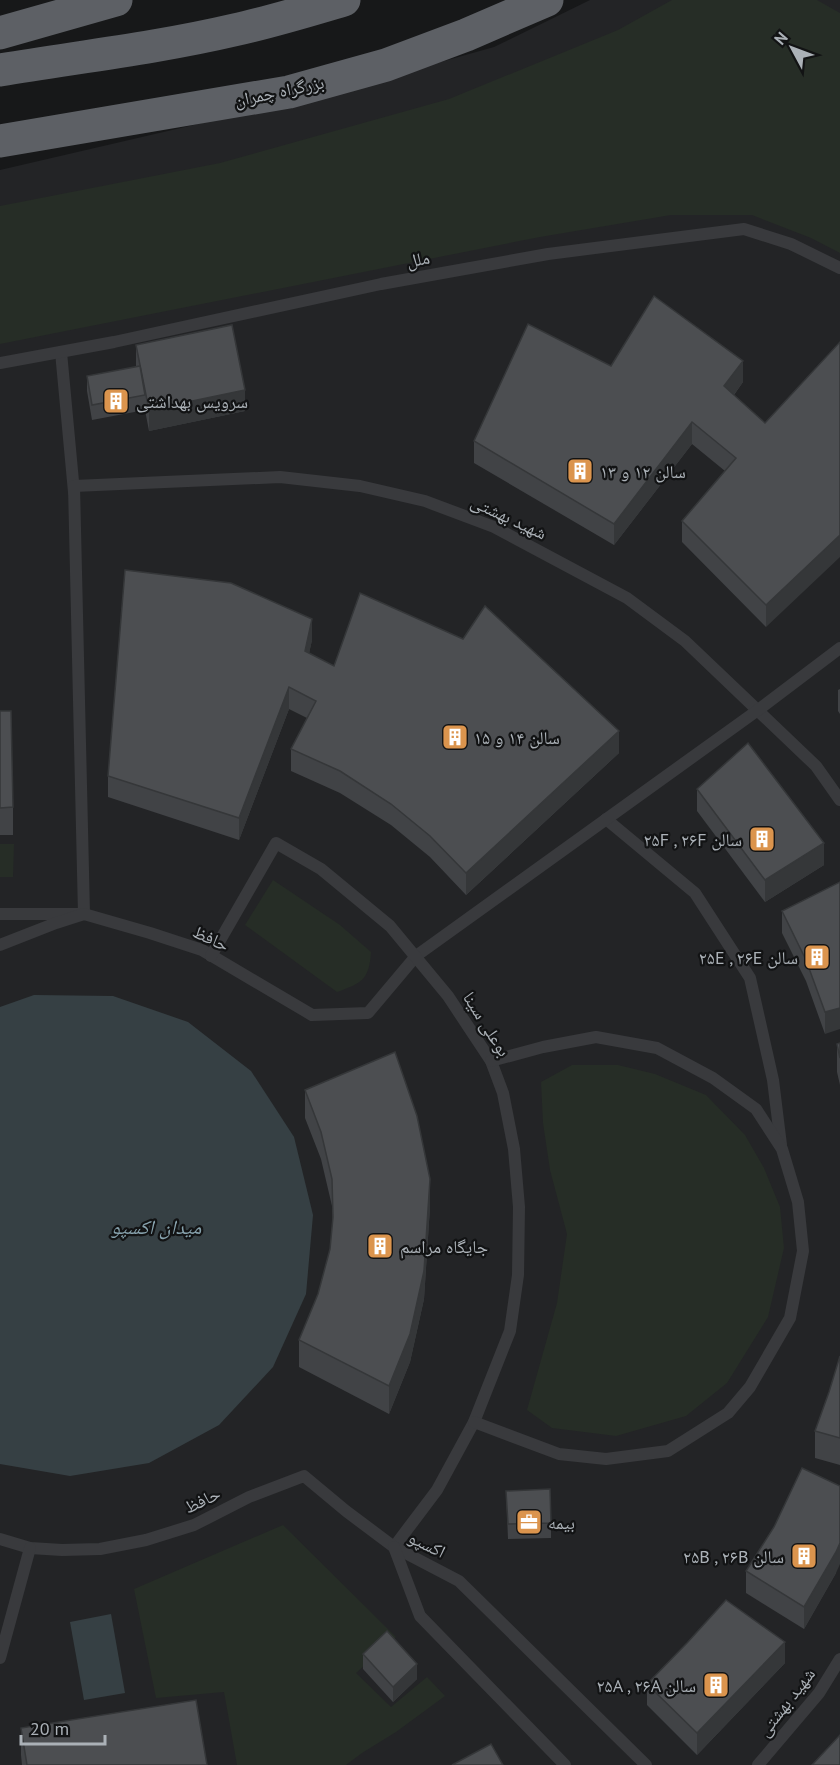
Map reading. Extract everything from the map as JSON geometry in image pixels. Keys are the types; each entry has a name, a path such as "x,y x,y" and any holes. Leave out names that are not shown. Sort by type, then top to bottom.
{"highway":[{"path":"0,33 116,0"},
{"path":"0,70 232,31 344,0"},
{"name":"بزرگراه چمران","path":"0,141 289,92 386,64 466,35 547,0"}],"lane":[{"name":"ملل","path":"0,363 381,284 503,262 548,254 744,229 791,244 840,268"},
{"path":"0,945 84,914 74,489 61,352"},
{"name":"شهید بهشتی","path":"74,489 280,477 360,486 425,501 494,527 627,598 685,640 816,766 840,800"},
{"path":"416,956 758,710 840,648"},
{"path":"474,1422 559,1454 606,1459 668,1451 728,1413 750,1387 790,1318 803,1251 798,1202 782,1149 773,1080 750,978 695,893 606,819"},
{"name":"بوعلی سینا","path":"211,956 276,843 321,869 390,926 448,996 491,1061 503,1093 514,1149 519,1207 518,1275 510,1332 474,1422 437,1490 394,1547"},
{"name":"حافظ","path":"0,914 84,914 150,933 202,950 312,1015 368,1013 416,956"},
{"path":"491,1061 543,1047 596,1037 657,1048 713,1078 756,1109 782,1149"},
{"name":"حافظ","path":"0,1539 30,1548 62,1550 100,1549 146,1540 194,1525 249,1497 304,1476 345,1511 394,1547"},
{"name":"اکسپو","path":"394,1547 420,1616 565,1765"},
{"name":"اکسپو","path":"394,1547 459,1581 646,1765"},
{"path":"0,1658 30,1548"},
{"name":"شهید بهشتی","path":"758,1765 819,1693 840,1659"}],"shaded area":[{"path":"590,0 840,0 840,1765 0,1765 0,170 323,95 494,47"},
{"path":"672,0 817,0 840,13 840,253 811,238 752,215 671,215 540,237 0,344 0,206 220,163 449,99 618,30"},
{"path":"0,844 14,844 13,877 0,877"},
{"path":"273,880 340,925 371,952 368,969 363,979 337,992 245,925"},
{"path":"572,1065 618,1065 655,1074 706,1095 745,1135 764,1168 780,1207 784,1248 768,1317 727,1383 686,1416 616,1436 552,1428 527,1410 557,1303 567,1234 550,1170 543,1123 541,1082"},
{"path":"283,1525 396,1637 356,1673 391,1707 427,1677 445,1696 346,1765 237,1765 224,1692 156,1698 134,1589"}],"water":[{"name":"میدان اکسپو","path":"34,995 113,996 188,1022 251,1071 294,1137 313,1215 306,1294 273,1367 219,1425 149,1463 70,1476 0,1464 0,1007"},
{"path":"111,1614 125,1693 84,1700 70,1622"}],"building":[{"name":"سالن ۱۲ و ۱۳","path":"654,296 743,361 724,386 765,423 840,342 840,535 766,605 682,521 736,458 692,422 614,524 474,441 528,324 611,366"},
{"path":"232,325 245,390 149,410 136,345"},
{"path":"140,366 145,395 92,405 87,376"},
{"name":"سالن ۱۴ و ۱۵","path":"125,570 231,583 312,619 305,651 334,666 360,593 463,639 485,606 619,731 466,873 430,836 391,804 340,771 291,749 316,701 289,687 239,818 108,776"},
{"path":"0,711 11,711 13,807 0,808"},
{"name":"۲۵F , ۲۶F سالن","path":"748,743 824,843 765,880 697,789"},
{"name":"۲۵E , ۲۶E سالن","path":"840,882 840,1008 825,1012 806,960 782,911"},
{"name":"جایگاه مراسم","path":"395,1052 417,1116 430,1179 424,1271 410,1334 389,1386 299,1340 318,1294 330,1249 333,1217 332,1179 321,1132 305,1090"},
{"path":"840,1356 840,1438 815,1431"},
{"name":"۲۵B , ۲۶B سالن","path":"802,1468 840,1486 840,1543 804,1607 746,1571 774,1527"},
{"path":"550,1489 551,1523 508,1524 506,1491"},
{"name":"۲۵A , ۲۶A سالن","path":"726,1600 785,1642 697,1733 647,1684"},
{"path":"387,1631 417,1664 393,1687 363,1654"},
{"path":"196,1700 207,1765 27,1765 21,1728"},
{"path":"840,1735 840,1765 812,1765"},
{"path":"491,1744 503,1765 452,1765"}],"place":[{"name":"سرویس بهداشتی","path":"116,401"},
{"name":"سالن ۱۲ و ۱۳","path":"580,471"},
{"name":"سالن ۱۴ و ۱۵","path":"455,737"},
{"name":"۲۵F , ۲۶F سالن","path":"762,839"},
{"name":"۲۵E , ۲۶E سالن","path":"817,957"},
{"name":"جایگاه مراسم","path":"380,1246"},
{"name":"بیمه","path":"529,1522"},
{"name":"۲۵B , ۲۶B سالن","path":"804,1556"},
{"name":"۲۵A , ۲۶A سالن","path":"716,1685"}]}
